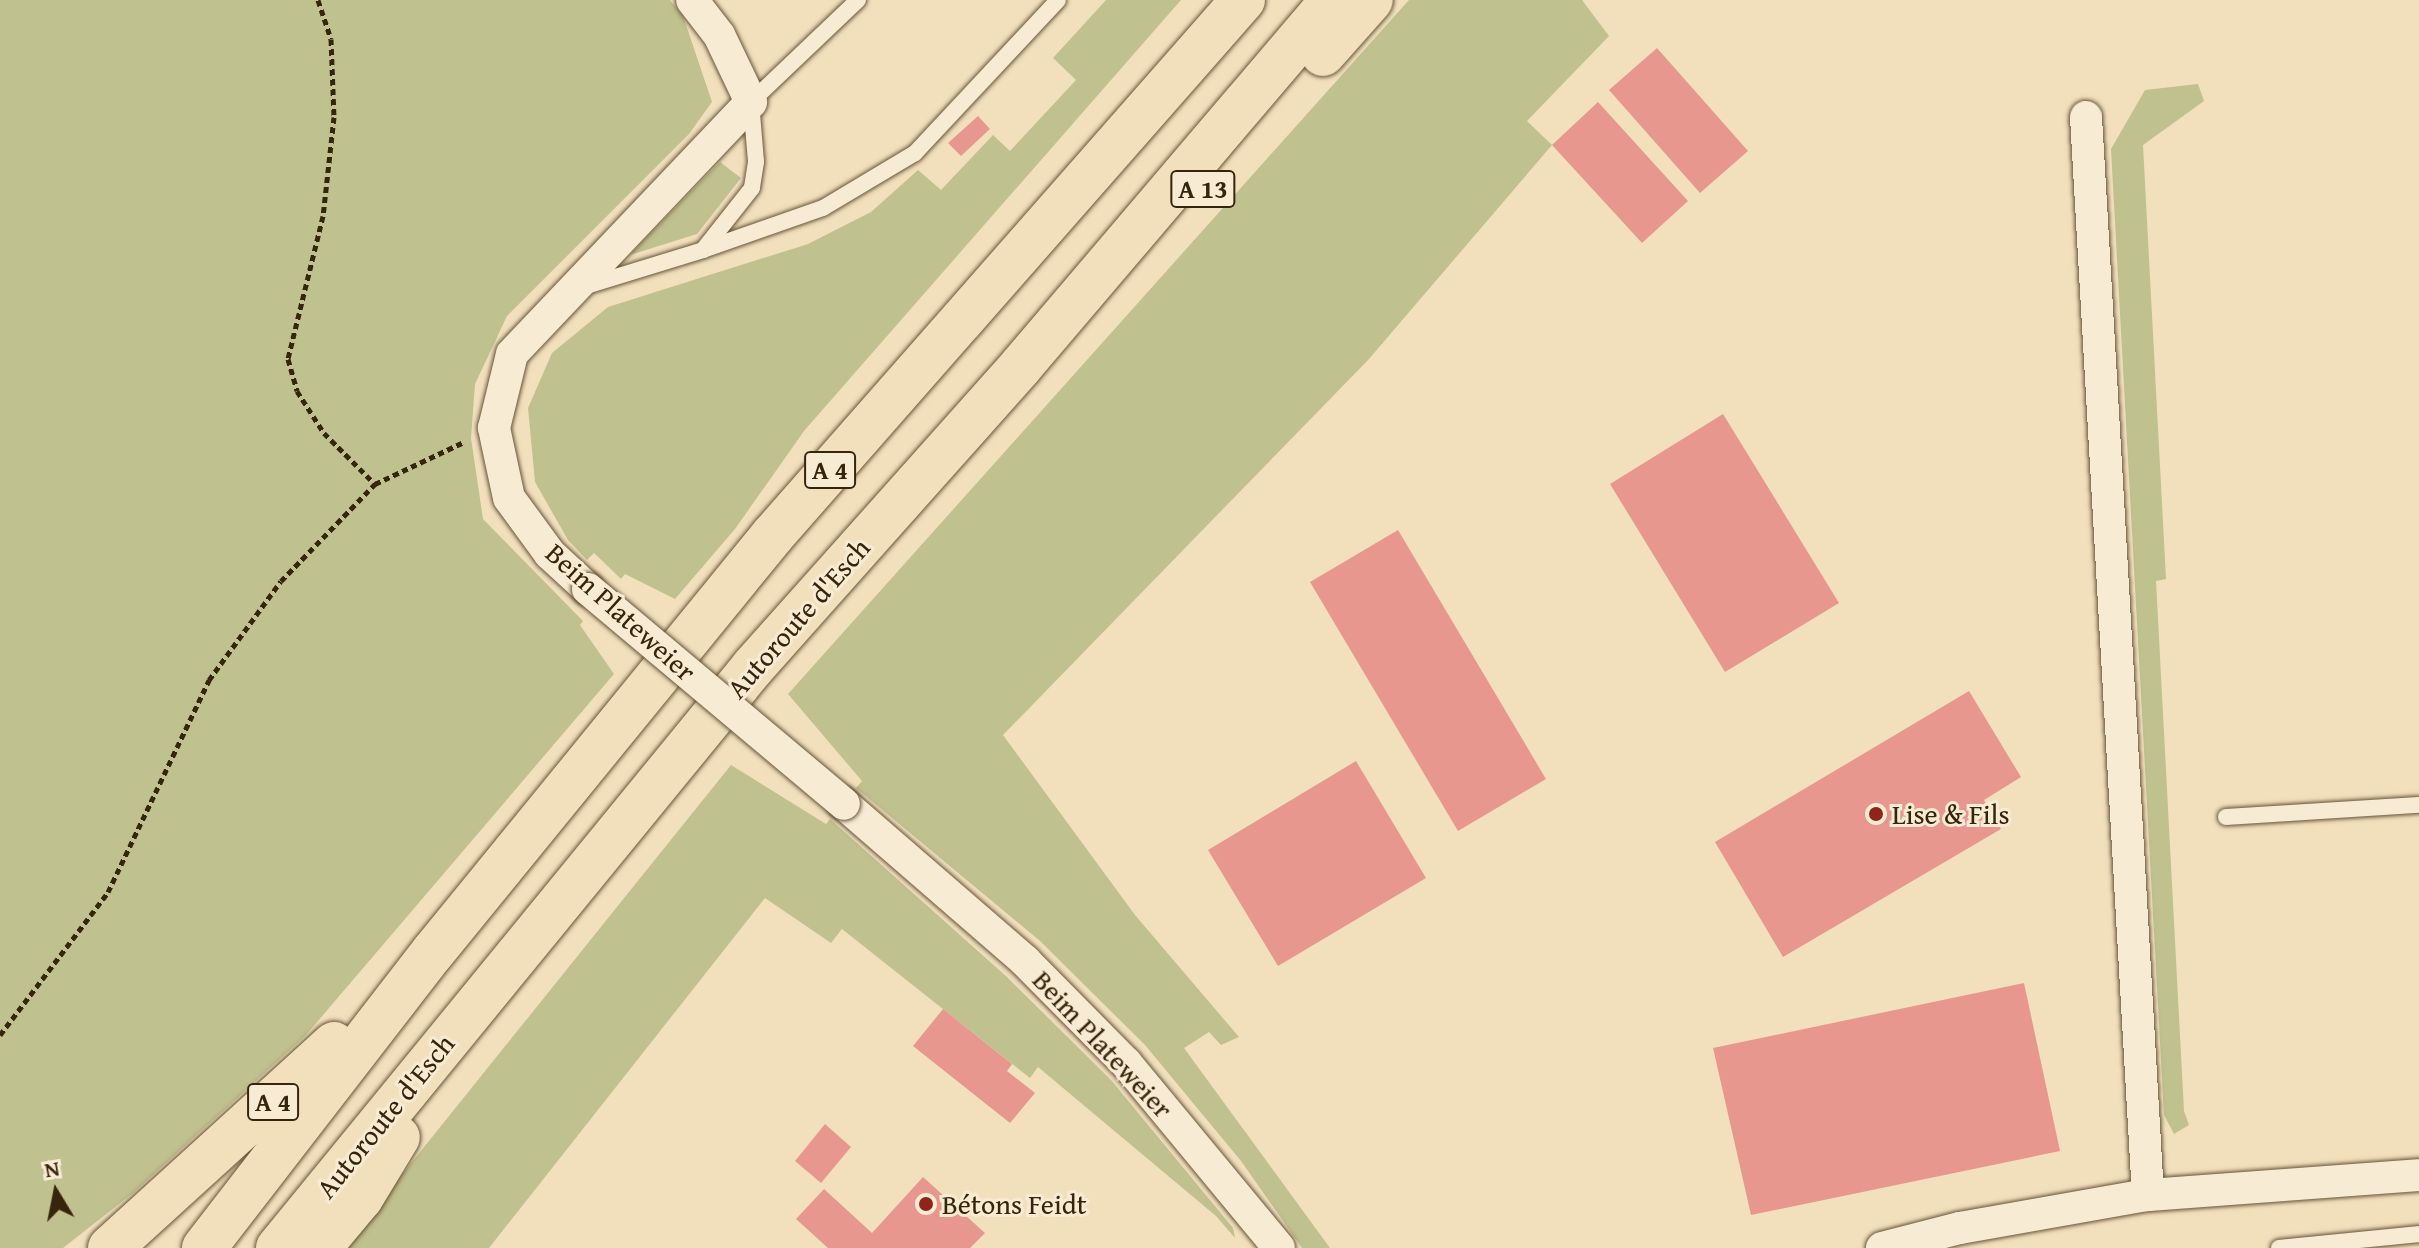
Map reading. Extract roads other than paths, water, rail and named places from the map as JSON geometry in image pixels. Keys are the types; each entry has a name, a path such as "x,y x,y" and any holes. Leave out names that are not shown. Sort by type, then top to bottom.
{"highway":[{"name":"A 4","path":"204,1248 433,952 773,535 1243,0"},
{"name":"Autoroute d'Esch","path":"278,1248 753,667 1021,366 1333,0"},
{"name":"A 13","path":"1021,366 1169,227 1371,0"},
{"name":"A 4","path":"110,1248 433,952"},
{"name":"A 4","path":"319,1248 361,1198 494,981"}],"street":[{"path":"692,0 719,35 751,102"},
{"name":"Beim Plateweier","path":"751,102 565,292 512,354 494,428 509,498 550,554 588,589 1025,961 1092,1029 1279,1248"},
{"path":"2086,117 2148,1195"},
{"path":"1882,1248 1960,1228 2148,1195 2419,1175"}],"lane":[{"path":"703,250 752,188 756,162 751,102 858,0"},
{"path":"565,292 703,250 823,208 915,153 1058,0"},
{"path":"2226,817 2419,805"},
{"path":"2279,1248 2419,1234"}],"place":[{"name":"Lise & Fils","path":"1876,814"},
{"name":"Bétons Feidt","path":"926,1204"}]}
